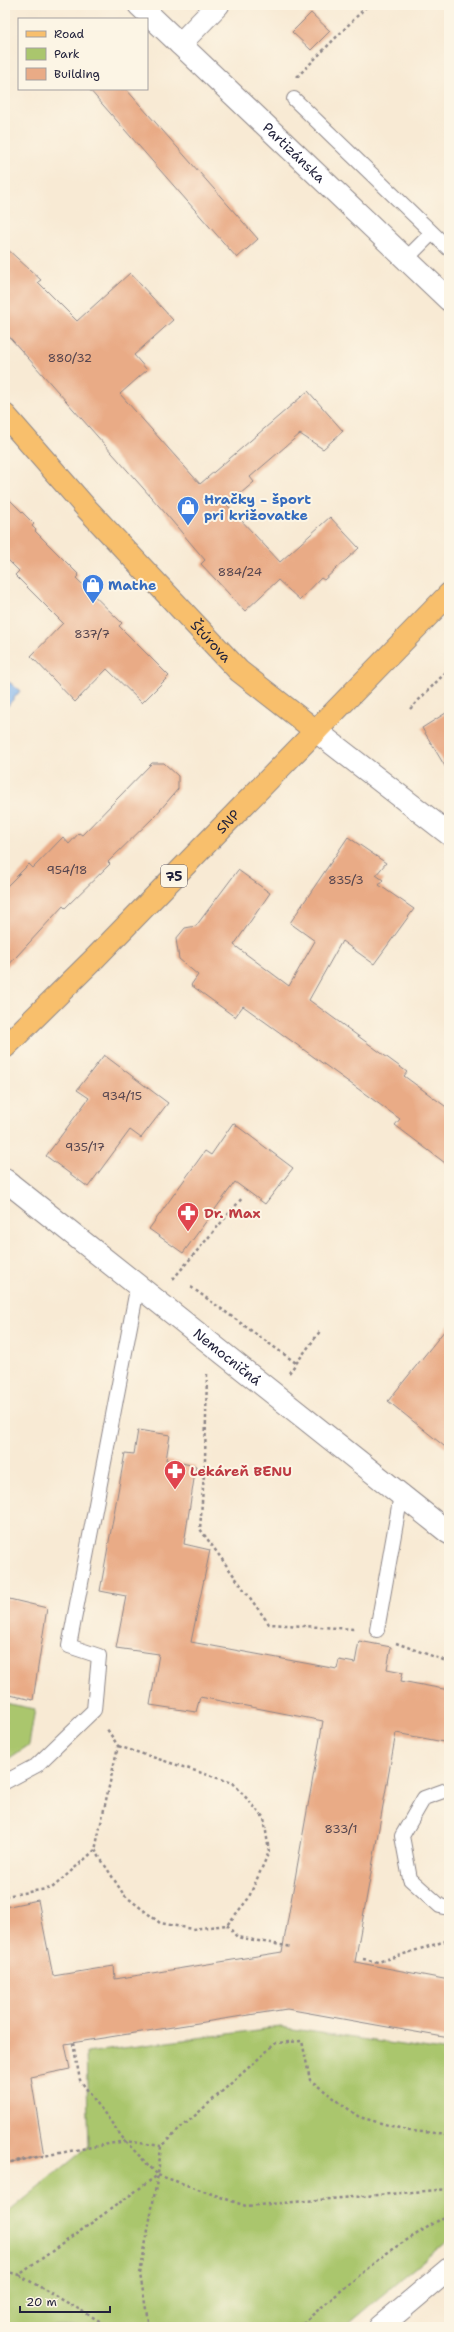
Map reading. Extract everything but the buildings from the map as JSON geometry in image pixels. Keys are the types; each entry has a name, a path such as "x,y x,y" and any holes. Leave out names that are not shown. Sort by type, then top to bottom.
{"main road":[{"name":"Štúrova","path":"5,415 87,509 239,671 316,731"},
{"name":"SNP","path":"5,1047 449,594"}],"street":[{"name":"Partizánska","path":"139,5 449,300"},
{"path":"180,44 218,5"},
{"name":"Štúrova","path":"316,731 449,834"},
{"name":"Nemocničná","path":"5,1180 138,1284 449,1533"},
{"path":"380,2327 449,2269"}],"lane":[{"path":"294,99 449,249"},
{"path":"406,258 432,232"},
{"path":"5,1782 37,1765 94,1710 99,1656 69,1646 138,1284"},
{"path":"378,1630 401,1495"},
{"path":"449,1789 424,1798 402,1836 410,1879 440,1906 449,1908"}],"path":[{"path":"296,79 368,5"},
{"path":"410,709 449,669"},
{"path":"156,1299 242,1197"},
{"path":"191,1287 296,1363"},
{"path":"221,1350 207,1367 205,1460 200,1529 269,1624 378,1630 397,1643 449,1662"},
{"path":"94,1710 118,1746 233,1783 264,1818 269,1852 248,1900 227,1926 192,1930 160,1923 124,1895 95,1850"},
{"path":"5,1896 52,1888 95,1850 118,1746"},
{"path":"227,1926 237,1938 292,1947"},
{"path":"363,1959 378,1962 449,1940"},
{"path":"150,2327 140,2274 158,2175 161,2146 276,2043 302,2041 310,2080 359,2117 410,2131 449,2134"},
{"path":"73,2043 80,2080 125,2141 158,2175 246,2206 449,2189"},
{"path":"5,2163 125,2141 161,2146"},
{"path":"20,2275 158,2175"},
{"path":"298,2327 386,2253 449,2214"},
{"path":"5,2272 20,2275 110,2327"}],"green space":[{"path":"5,1703 35,1709 29,1745 5,1761"},
{"path":"280,2027 449,2052 449,2239 344,2327 5,2327 5,2215 89,2146 86,2053"}],"water":[{"path":"9,682 20,691 5,709 5,687"}],"place":[{"name":"Hračky - šport pri križovatke","path":"188,526"},
{"name":"Mathe","path":"93,604"},
{"name":"Dr. Max","path":"188,1232"},
{"name":"Lekáreň BENU","path":"175,1490"}]}
